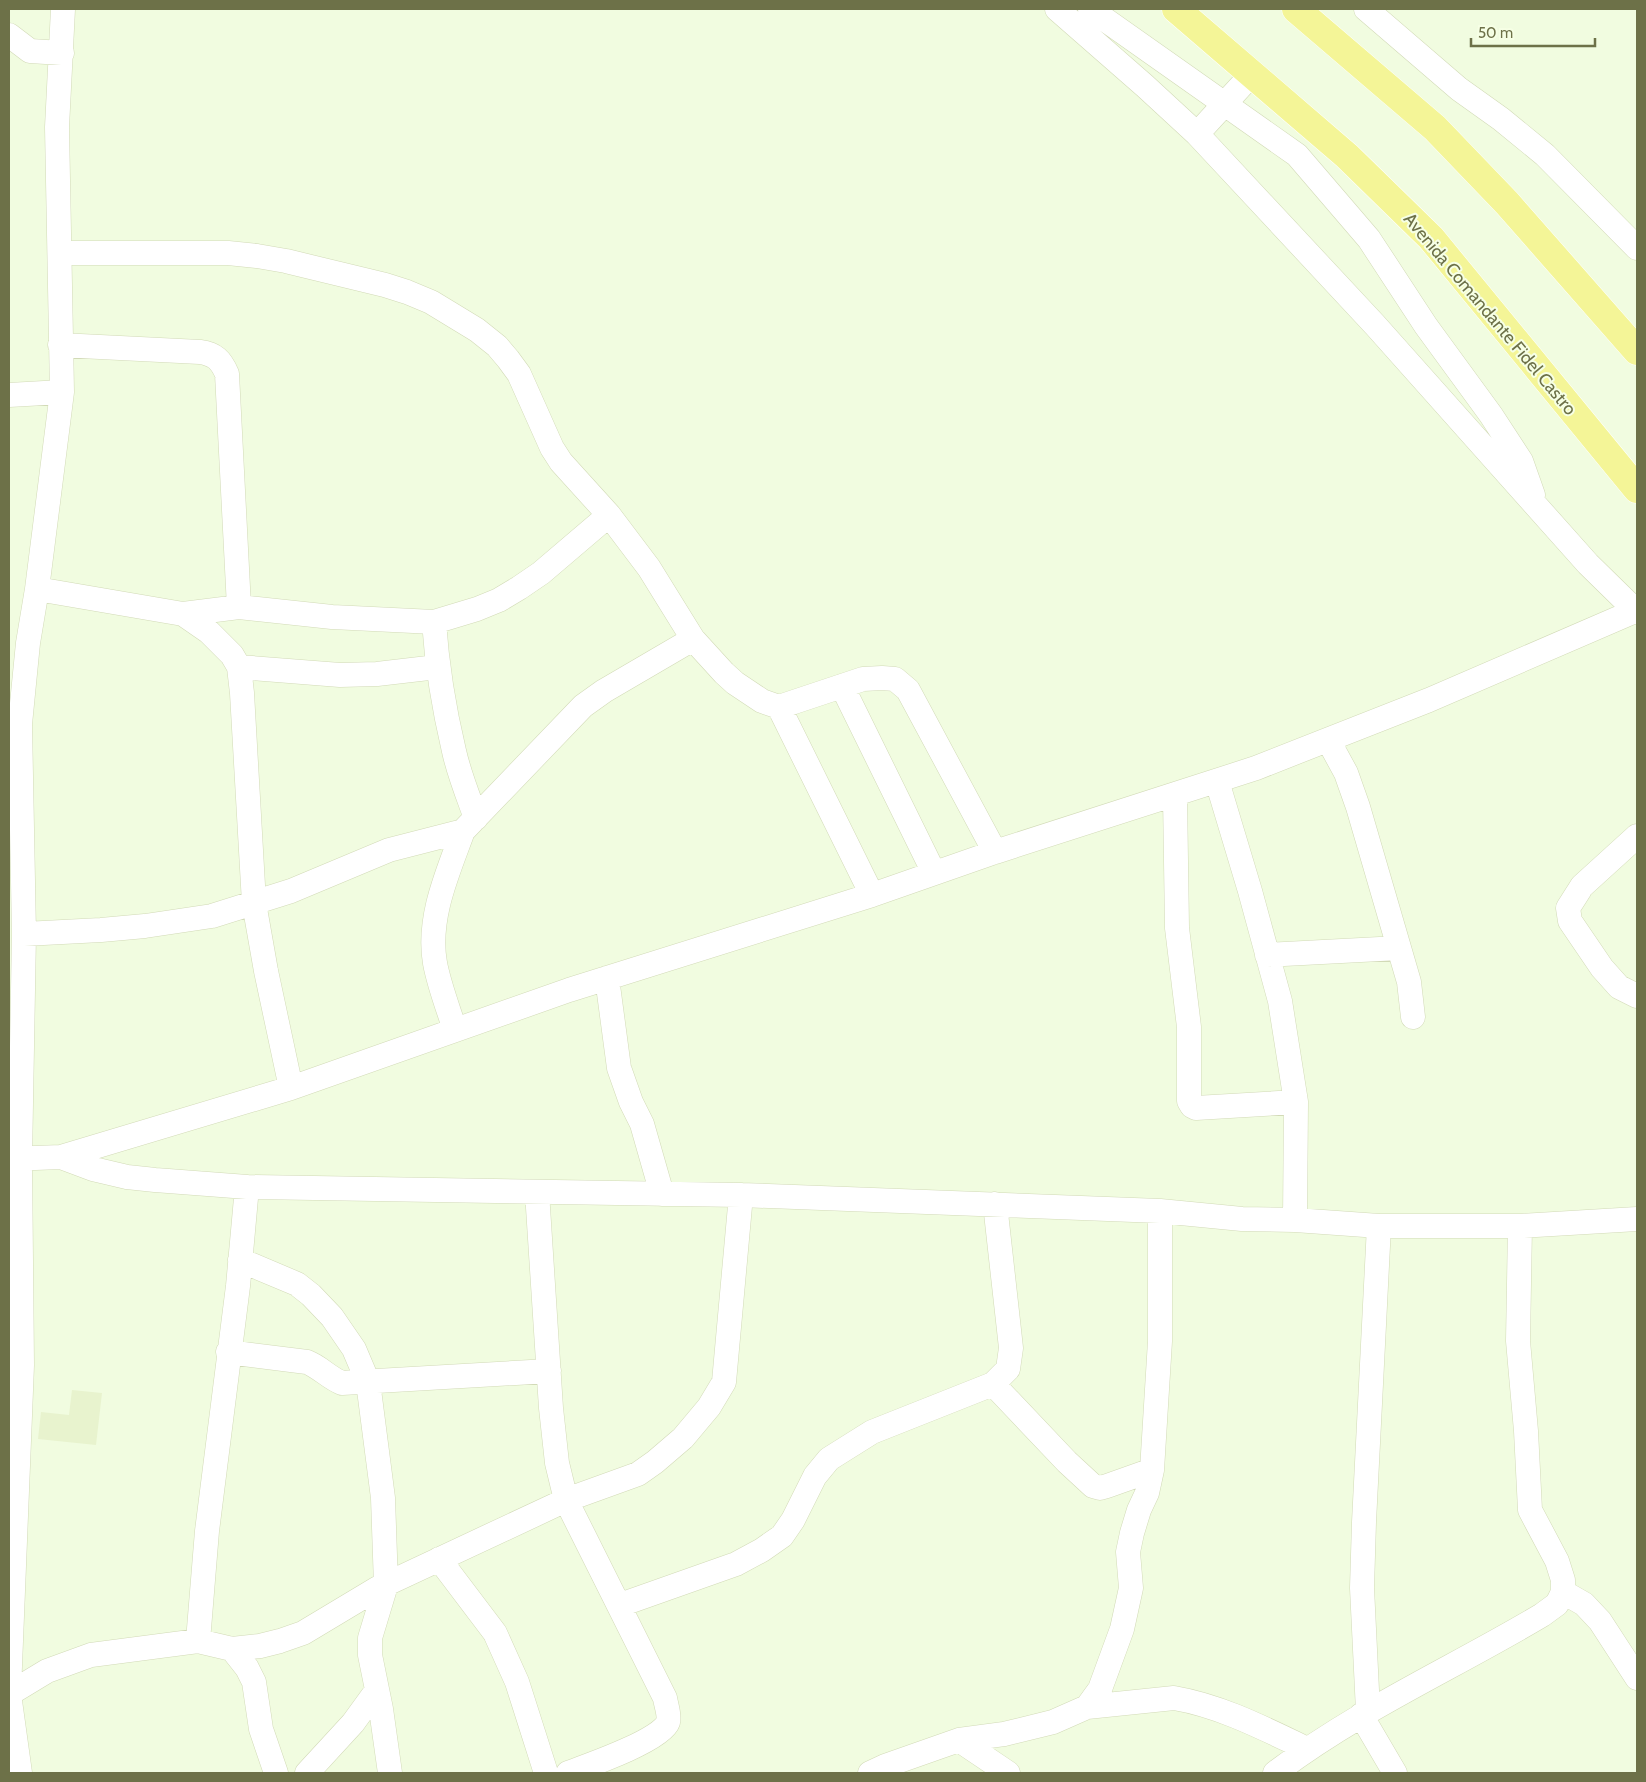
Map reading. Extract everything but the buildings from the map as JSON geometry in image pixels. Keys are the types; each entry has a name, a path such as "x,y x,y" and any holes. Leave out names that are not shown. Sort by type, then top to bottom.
{"highway":[{"name":"Avenida Comandante Fidel Castro","path":"1176,9 1347,156 1431,238 1637,489"},
{"path":"1296,9 1436,128 1507,203 1637,351"}],"street":[{"path":"20,1773 9,1693 15,1367 14,1159 24,934 20,724 28,643 37,589 62,392 57,128 63,9"},
{"path":"14,1159 60,1157 291,1088 607,978 872,895 995,852 1256,768 1430,700 1636,612 1588,564 1381,332 1197,134 1057,9"},
{"path":"1090,9 1297,155 1369,239 1426,326 1491,415 1521,460 1538,508"},
{"path":"1366,9 1459,89 1501,119 1545,155 1637,248"},
{"path":"9,35 30,52 62,53"},
{"path":"1197,134 1252,74"},
{"path":"60,254 228,253 286,261 407,292 431,302 477,330 497,346 519,374 552,448 561,462 610,515 650,568 693,640 724,673 762,702 779,707 863,679 895,679 908,690 995,852"},
{"path":"60,345 200,352 210,353 219,359 227,374 239,607"},
{"path":"9,394 62,392"},
{"path":"37,589 183,614 239,607 342,618 434,622 477,609 499,600 519,588 542,573 610,515"},
{"path":"183,614 209,632 222,644 232,655 239,667 254,903 266,972 291,1088"},
{"path":"434,622 437,667 469,824"},
{"path":"454,1030 435,962 434,946 439,899 469,824 583,706 604,691 693,640"},
{"path":"239,667 340,675 377,674 437,667"},
{"path":"842,686 934,873"},
{"path":"779,707 872,895"},
{"path":"1328,740 1346,773 1358,807 1409,982 1413,1017"},
{"path":"1217,781 1280,1001 1296,1102 1296,1220"},
{"path":"1175,795 1178,928 1190,1027 1189,1102 1196,1108 1296,1102"},
{"path":"24,934 145,926 212,916 291,891 389,850 469,824"},
{"path":"1634,847 1582,886 1568,908 1570,922 1602,968 1620,987 1637,996"},
{"path":"1267,955 1399,948"},
{"path":"607,978 619,1068 627,1092 642,1124 662,1194"},
{"path":"60,1157 93,1169 127,1177 247,1187 740,1195 1160,1211 1242,1219 1296,1220 1379,1226 1520,1226 1637,1219"},
{"path":"198,1641 207,1531 247,1187"},
{"path":"537,1192 557,1463 566,1500 665,1698 668,1721 662,1730 652,1738 608,1758 568,1773"},
{"path":"9,1693 47,1671 91,1655 198,1641 232,1649 260,1646 280,1641 303,1632 386,1584 566,1500 638,1474 683,1438 709,1407 724,1382 740,1195"},
{"path":"620,1605 736,1564 762,1550 782,1536 793,1520 815,1476 829,1459 872,1432 994,1384 1008,1369 1010,1348 995,1204"},
{"path":"1088,1707 1100,1689 1122,1629 1130,1588 1128,1552 1152,1470 1160,1341 1160,1211"},
{"path":"1379,1226 1362,1581 1364,1713 1395,1773"},
{"path":"1276,1773 1307,1749 1364,1713 1542,1615 1557,1604 1563,1592 1563,1580 1557,1561 1530,1510 1526,1431 1518,1341 1520,1226"},
{"path":"240,1260 297,1284 311,1295 332,1318 354,1349 368,1382 383,1498 386,1584 370,1638 370,1655 390,1773"},
{"path":"228,1352 307,1362 315,1365 342,1383 549,1371"},
{"path":"994,1384 1067,1462 1093,1486 1100,1488 1152,1470"},
{"path":"439,1560 495,1633 517,1682 546,1773"},
{"path":"1563,1592 1584,1604 1600,1622 1637,1678"},
{"path":"232,1649 247,1668 254,1682 261,1729 276,1773"},
{"path":"307,1773 353,1723 377,1690"},
{"path":"870,1773 884,1766 959,1740 1004,1734 1053,1722 1088,1707 1174,1698 1208,1706 1307,1749"},
{"path":"959,1740 1008,1773"}],"shaded area":[{"path":"72,1390 102,1393 96,1445 38,1439 41,1412 69,1415"}]}
